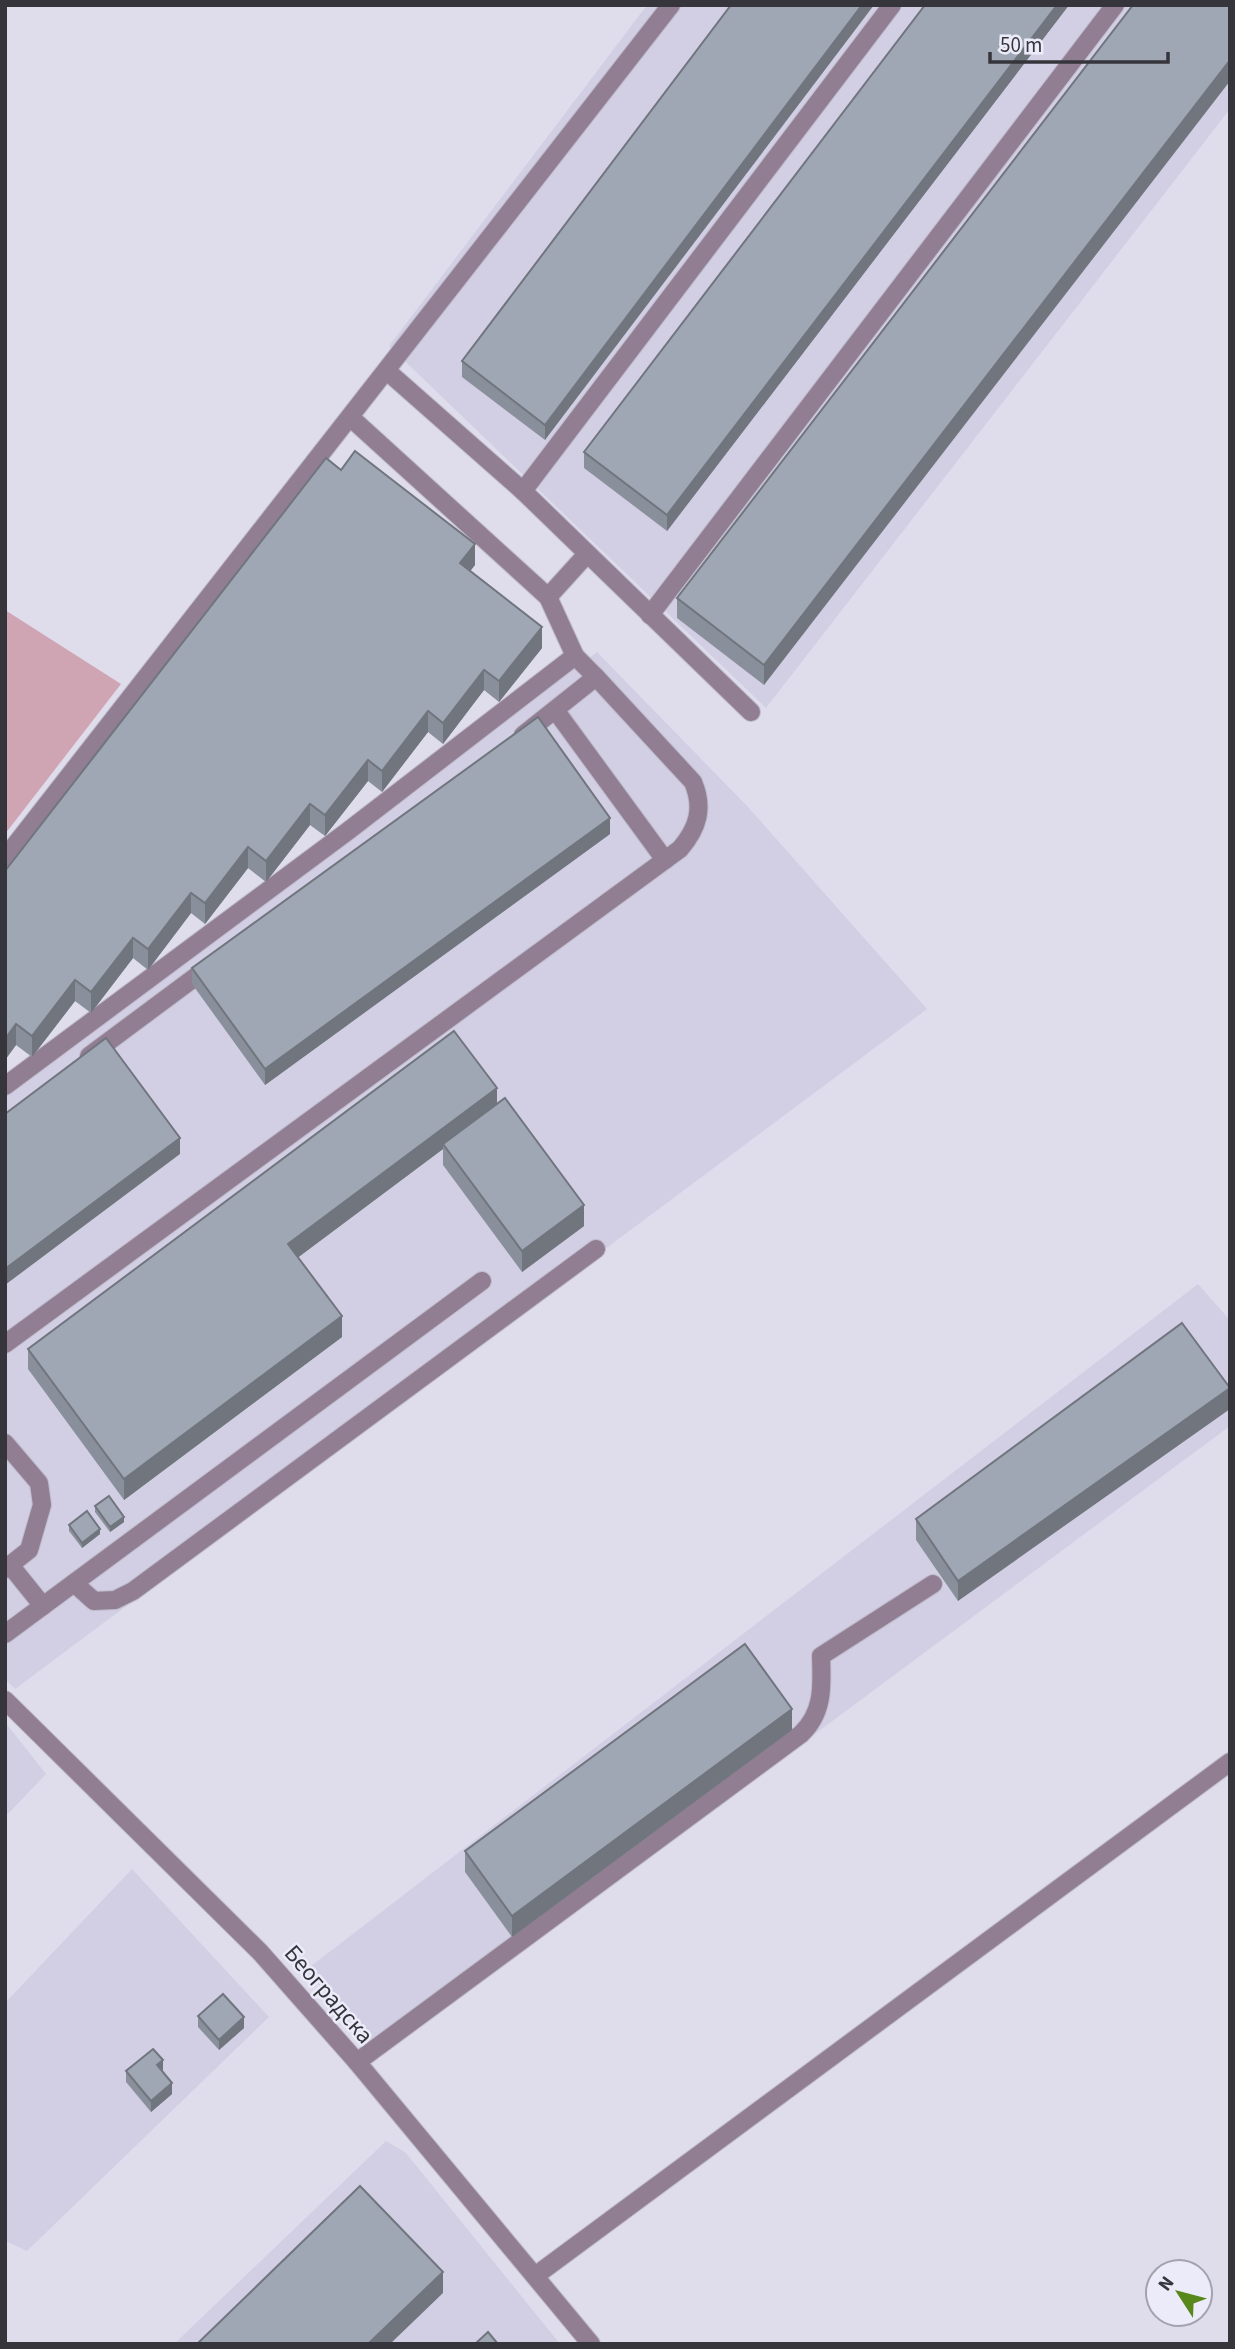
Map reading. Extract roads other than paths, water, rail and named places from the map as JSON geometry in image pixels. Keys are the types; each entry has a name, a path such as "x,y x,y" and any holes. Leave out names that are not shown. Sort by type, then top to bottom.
{"street":[{"path":"5,858 259,528 387,371 671,5"},
{"path":"523,491 892,5"},
{"path":"650,615 1115,5"},
{"path":"387,371 523,491 751,712"},
{"path":"5,1344 680,849 696,826 699,796 694,782 575,656 548,597 350,417"},
{"path":"548,597 587,554"},
{"path":"5,1086 348,831 575,656"},
{"path":"511,744 596,677"},
{"path":"556,711 665,860"},
{"path":"69,1071 222,958"},
{"path":"74,1583 94,1601 115,1600 133,1591 596,1249"},
{"path":"5,1634 482,1281"},
{"path":"5,1443 39,1483 42,1505 29,1550 8,1567 43,1606"},
{"path":"356,2062 801,1734 817,1713 823,1694 821,1656 933,1584"},
{"name":"Београдска","path":"5,1700 260,1952 356,2062 591,2344"},
{"path":"535,2276 1230,1762"}]}
